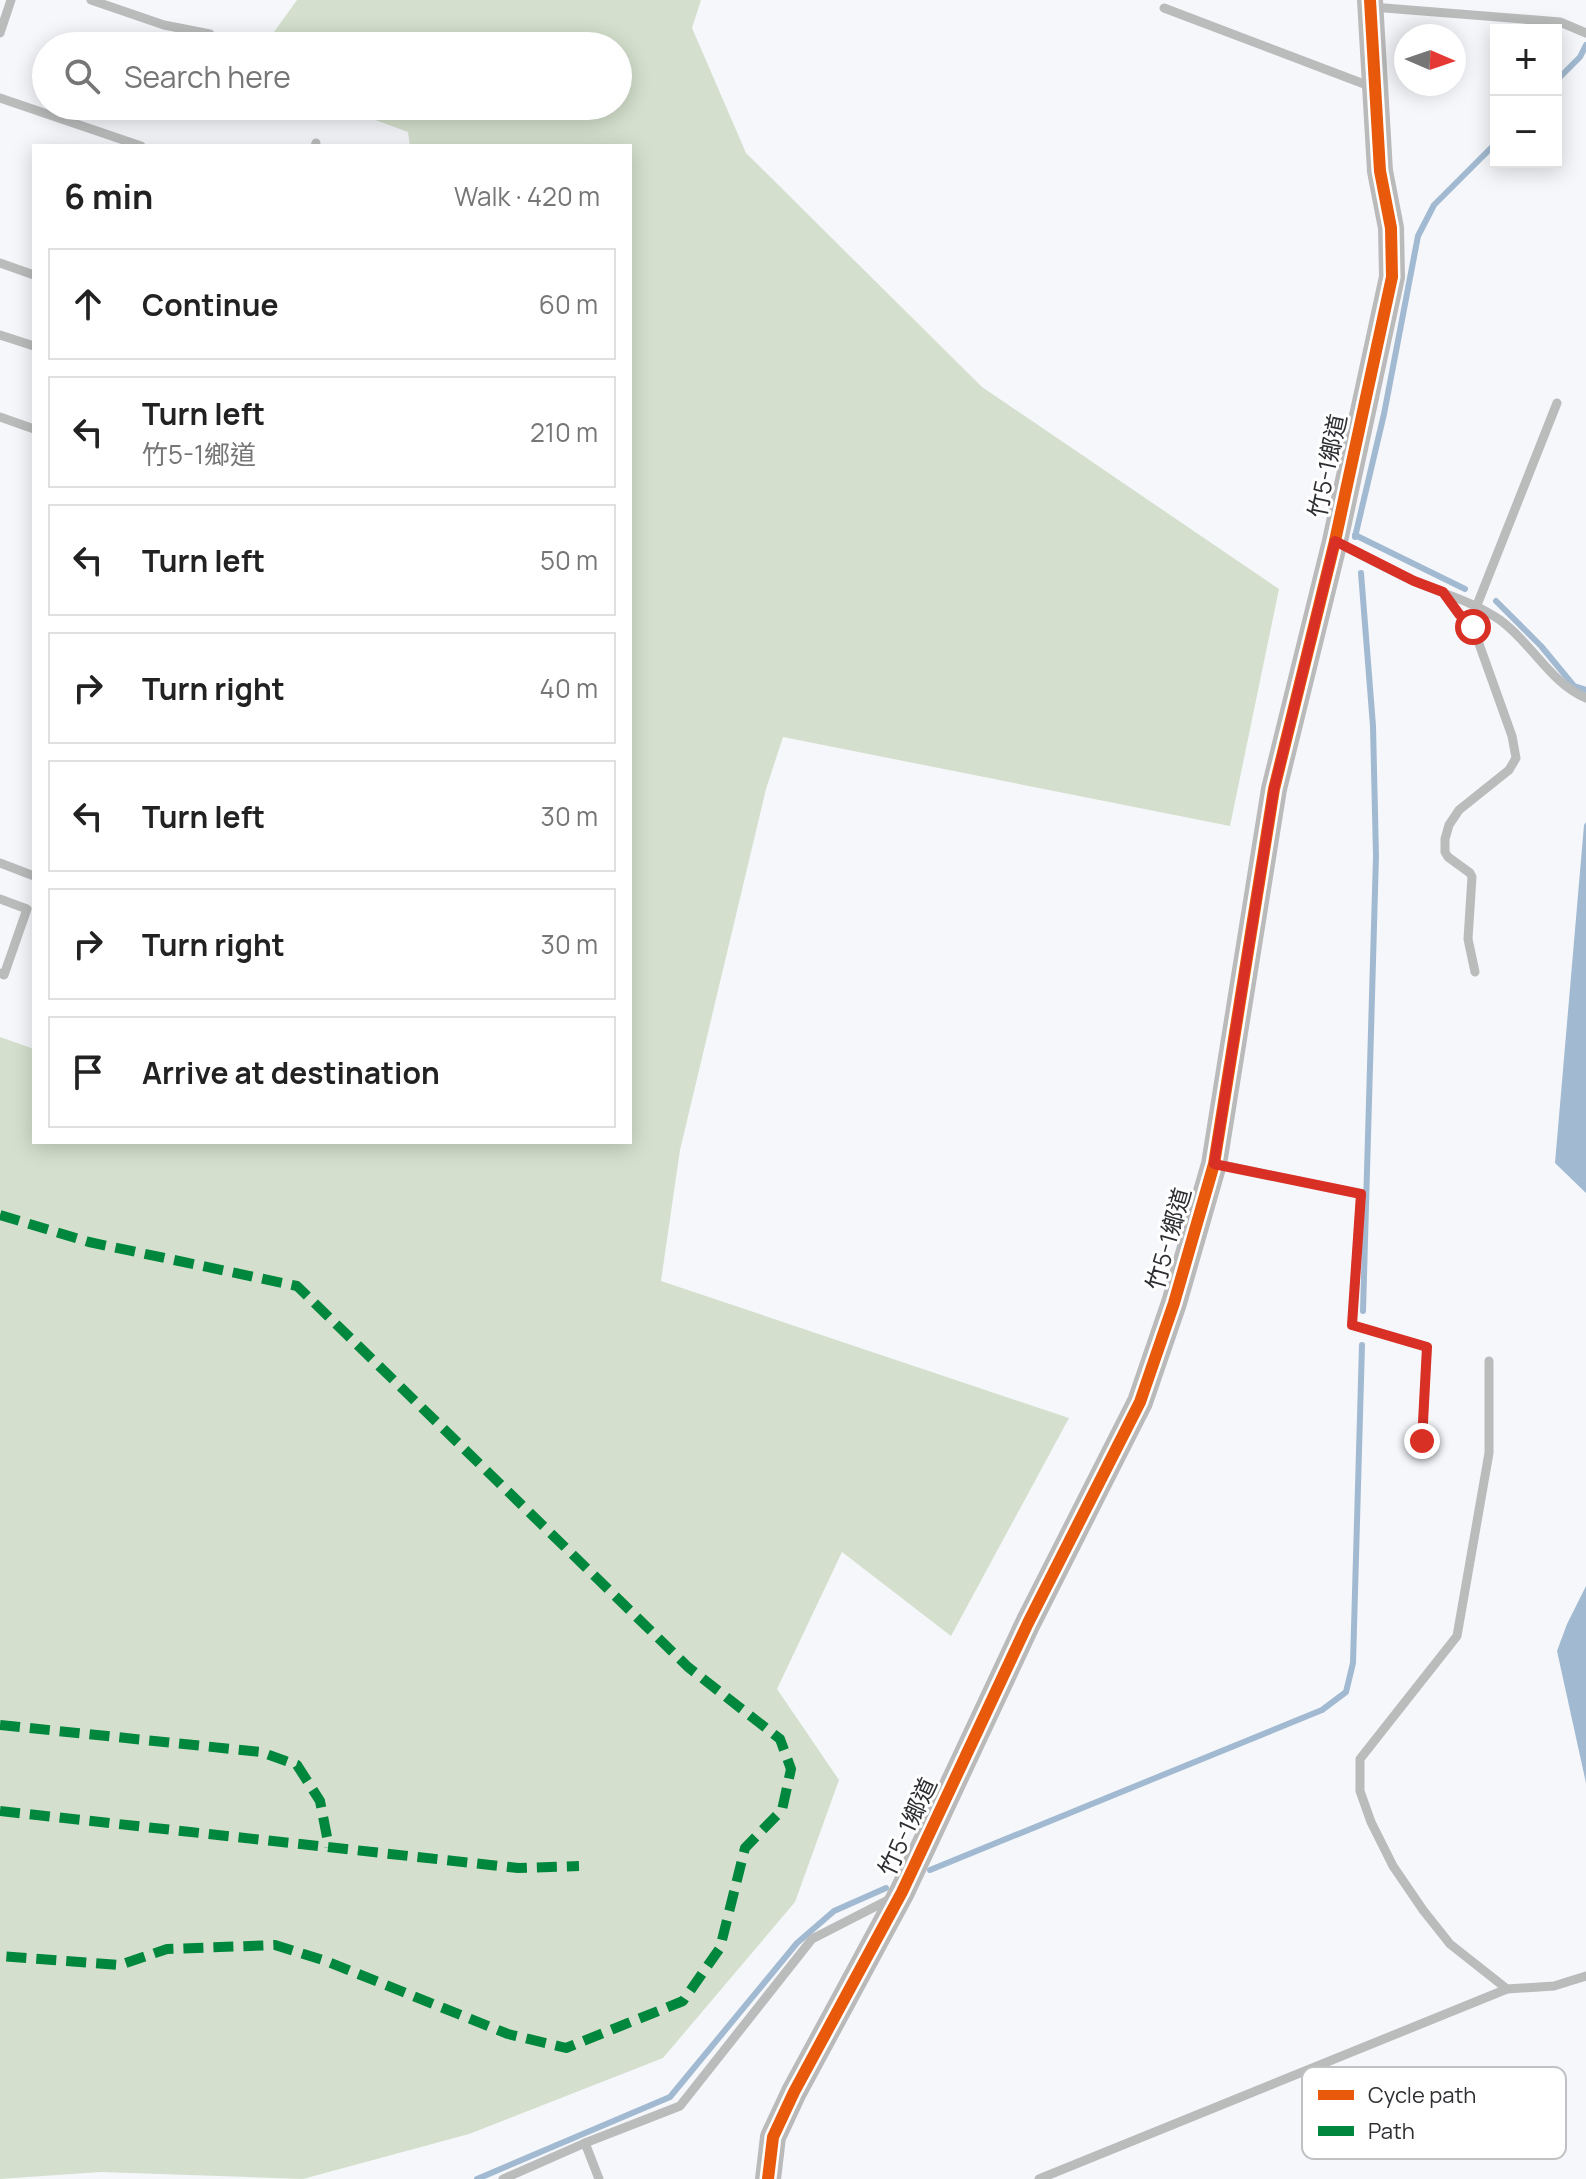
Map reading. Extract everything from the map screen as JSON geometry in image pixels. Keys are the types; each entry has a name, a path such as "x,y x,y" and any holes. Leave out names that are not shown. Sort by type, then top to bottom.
{"street":[{"name":"竹5-1鄉道","path":"768,2179 773,2137 794,2092 902,1892 1028,1623 1140,1402 1174,1303 1214,1164 1274,789 1335,541 1392,277 1391,228 1380,171 1370,4"}],"lane":[{"path":"0,33 11,0"},
{"path":"91,0 164,25 200,32"},
{"path":"1370,4 1560,22 1583,32"},
{"path":"1164,8 1375,88"},
{"path":"0,98 32,109"},
{"path":"65,120 135,144"},
{"path":"0,263 32,274"},
{"path":"0,335 32,345"},
{"path":"1477,605 1557,403"},
{"path":"0,417 32,428"},
{"path":"1335,541 1414,581 1477,605 1501,620 1565,686 1586,698"},
{"path":"1443,592 1473,627 1512,736 1516,758 1509,770 1459,810 1449,825 1445,839 1448,857 1472,877 1468,939 1475,972"},
{"path":"0,863 32,875"},
{"path":"0,899 27,909 4,975 0,973"},
{"path":"1214,1164 1361,1194 1352,1325 1427,1347 1422,1441"},
{"path":"1489,1361 1489,1453 1457,1636 1360,1759 1360,1791 1371,1822 1393,1866 1423,1910 1450,1944 1507,1989"},
{"path":"503,2179 680,2106 812,1939 902,1892"},
{"path":"1315,2067 1507,1989 1554,1986 1586,1976"},
{"path":"1039,2179 1302,2072"},
{"path":"585,2143 599,2179"}],"green space":[{"path":"297,0 701,0 692,28 746,153 982,387 1279,589 1230,826 783,737 766,789 680,1150 661,1281 1069,1418 951,1636 842,1552 777,1689 839,1780 795,1902 663,2058 469,2134 303,2179 101,2172 0,2179 0,1037 32,1048 32,1144 632,1144 632,144 410,144 408,132 375,120 632,120 632,32 274,32"}],"water":[{"path":"1586,822 1586,1193 1555,1163"},
{"path":"1586,1586 1586,1783 1557,1651"}],"waterway":[{"path":"1562,75 1580,57 1586,45"},
{"path":"1355,537 1384,414 1418,236 1434,205 1490,149"},
{"path":"1355,535 1465,589"},
{"path":"1361,573 1373,726 1376,856 1363,1311"},
{"path":"1496,601 1541,646 1574,686 1586,690"},
{"path":"930,1870 1322,1710 1346,1692 1353,1663 1362,1345"},
{"path":"477,2179 670,2097 797,1943 834,1911 886,1888"}],"marked path":[{"path":"0,1215 89,1242 297,1286 688,1667 780,1739 791,1769 782,1810 745,1848 720,1948 683,2001 566,2048 508,2034 326,1961 275,1945 167,1949 120,1965 0,1956"},
{"path":"0,1725 261,1752 297,1765 320,1801 329,1847"},
{"path":"0,1811 518,1868 579,1866"}],"cycle path":[{"path":"768,2179 773,2137 794,2092 902,1892 1028,1623 1140,1402 1174,1303 1214,1164 1274,789 1335,541 1392,277 1391,228 1380,171 1370,0"}],"route":[{"path":"1422,1441 1427,1347 1352,1325 1361,1194 1214,1164 1274,789 1335,541 1414,581 1443,592 1473,627"}]}
